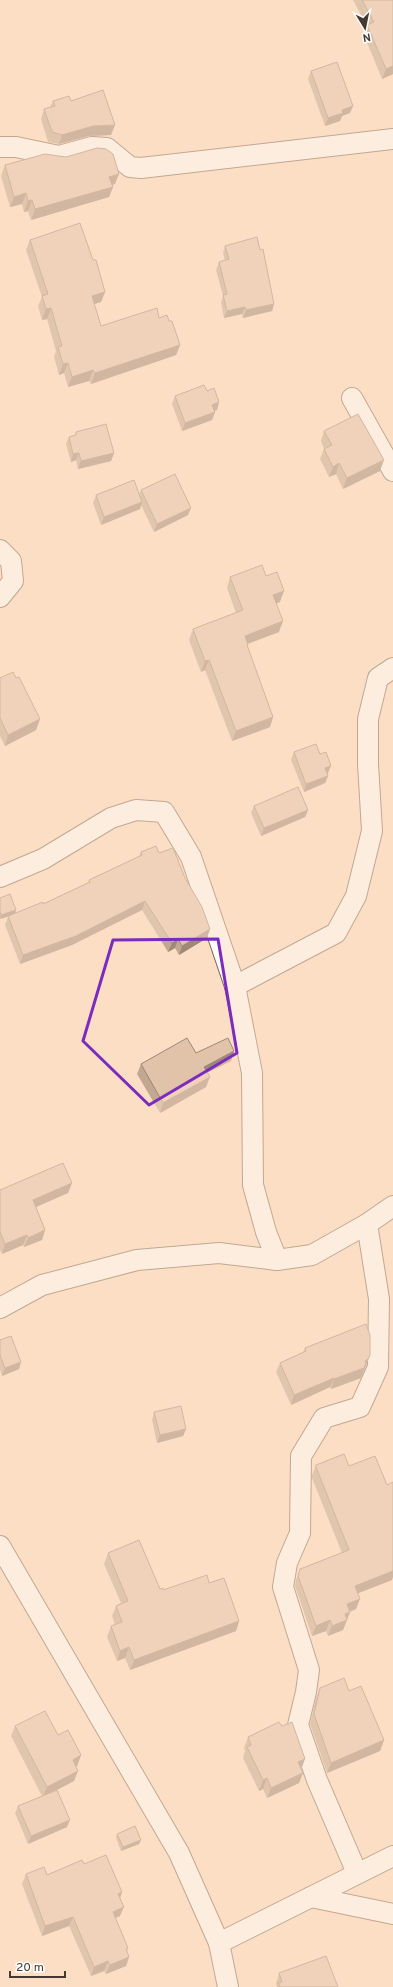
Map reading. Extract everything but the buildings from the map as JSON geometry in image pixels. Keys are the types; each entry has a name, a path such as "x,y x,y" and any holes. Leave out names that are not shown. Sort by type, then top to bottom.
{"street":[{"path":"0,147 16,147 59,156 92,147 107,148 130,167 141,168 393,139"},
{"path":"352,398 393,471"},
{"path":"0,550 11,561 13,581 0,597"},
{"path":"235,986 336,933 356,896 372,831 368,764 368,719 378,678 393,668"},
{"path":"0,877 44,859 110,818 136,810 164,812 191,857 235,986 252,1074 252,1185 266,1232 277,1260"},
{"path":"0,1308 42,1285 137,1260 219,1253 277,1260 312,1255 367,1224 393,1206"},
{"path":"358,1873 317,1780 298,1725 306,1692 309,1670 283,1587 287,1563 300,1533 301,1456 324,1418 360,1406 378,1368 378,1299 367,1224"},
{"path":"0,1546 179,1853 219,1943 228,1987"},
{"path":"219,1943 393,1856"},
{"path":"311,1897 393,1914"}],"highlighted area":[{"path":"218,939 237,1053 149,1105 83,1041 113,940"}]}
